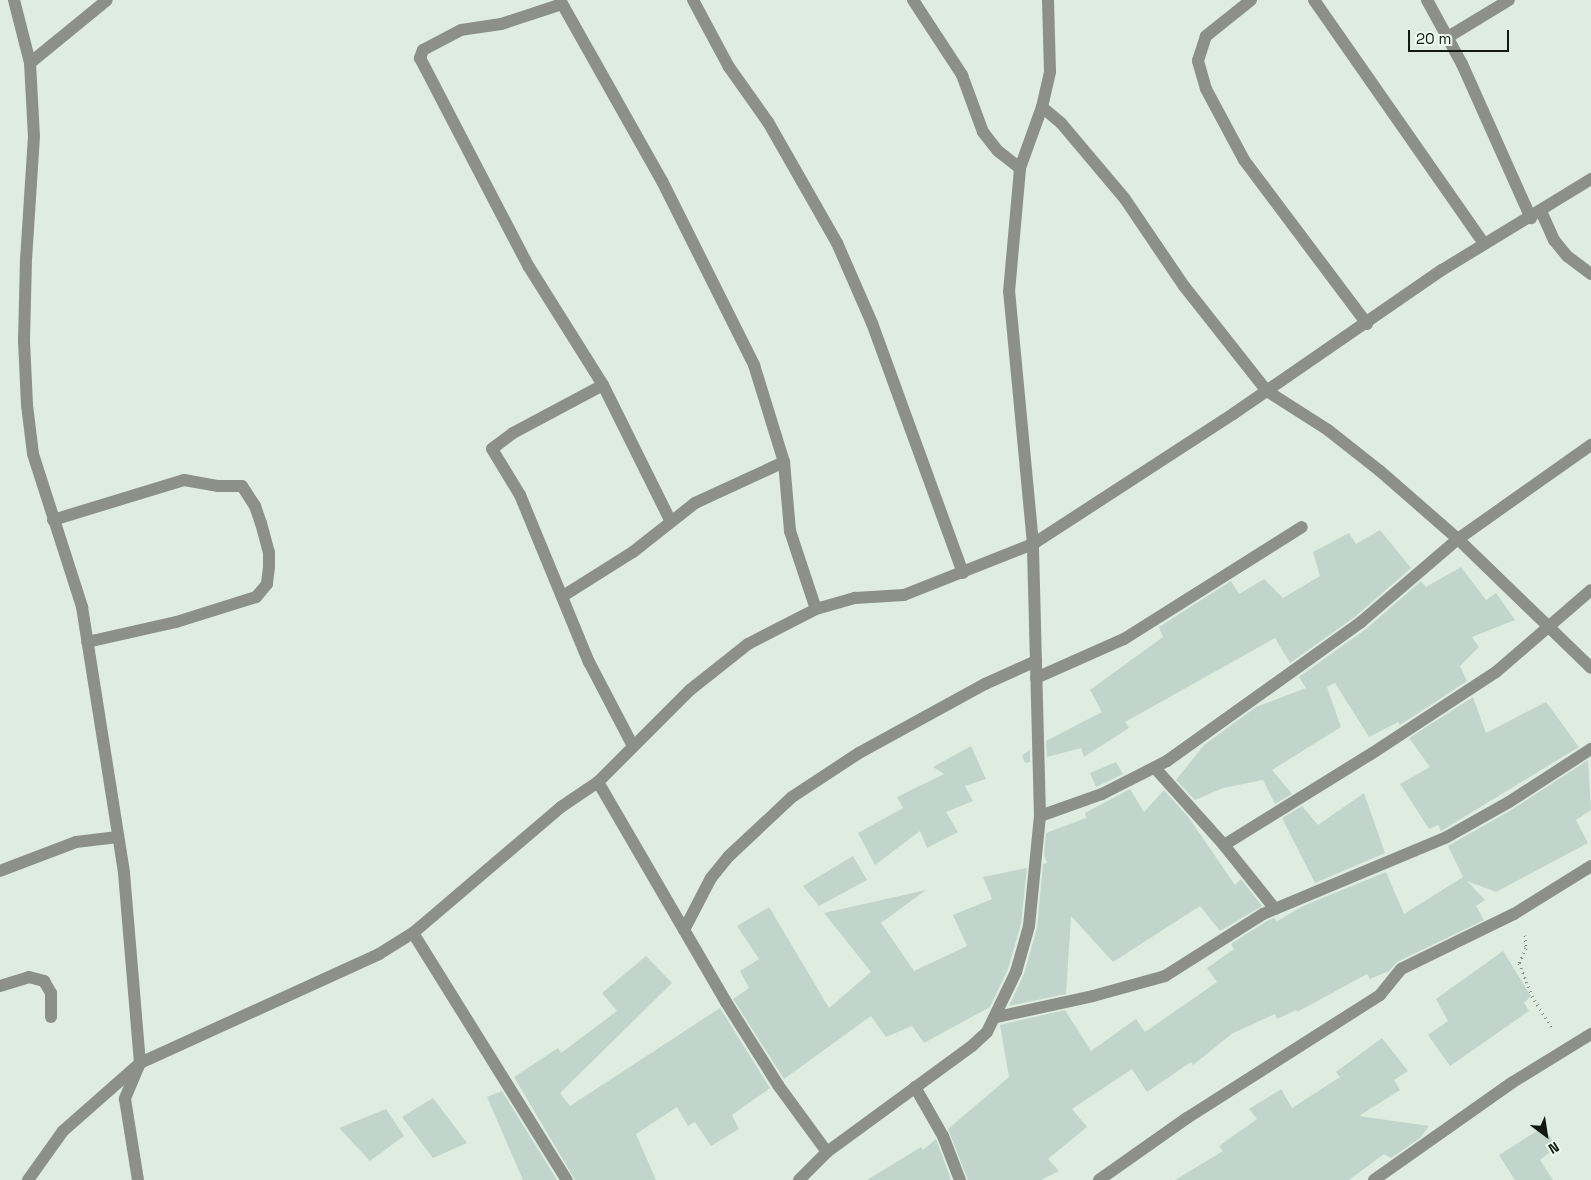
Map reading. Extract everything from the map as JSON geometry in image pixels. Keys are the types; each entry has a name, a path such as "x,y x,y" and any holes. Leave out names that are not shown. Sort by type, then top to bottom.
{"street":[{"path":"14,0 30,63 34,159 26,259 24,350 33,454 82,607 118,837 140,1063 125,1099 138,1180"},
{"path":"30,63 107,0"},
{"path":"693,0 729,67 797,171 836,243 872,323 962,572"},
{"path":"913,0 962,75 983,132 998,151 1020,168"},
{"path":"799,1180 827,1152 973,1045 997,1017 1016,972 1029,926 1040,816 1033,544 1010,301 1020,168 1042,107 1050,72 1048,0"},
{"path":"1250,0 1206,36 1198,61 1206,89 1244,160 1367,324"},
{"path":"1314,0 1484,244"},
{"path":"1427,0 1448,37 1536,215 1567,256 1591,274"},
{"path":"1448,37 1509,0"},
{"path":"670,520 603,385 529,267 420,58 420,53 428,46 460,30 501,24 561,2 662,181 754,365 784,462 790,530 816,609"},
{"path":"1042,107 1061,123 1125,199 1184,286 1267,391 1328,430 1458,539 1550,626 1591,668"},
{"path":"28,1180 63,1131 140,1063 379,954 413,933 561,807 598,782 690,690 748,644 816,609 855,598 904,595 1033,544 1267,391 1484,244 1536,215 1591,179"},
{"path":"603,385 492,447 520,495 589,662 633,746"},
{"path":"1040,816 1102,794 1155,768 1361,622 1458,539 1591,444"},
{"path":"563,596 633,552 670,520 704,498 784,462"},
{"path":"53,520 184,480 218,486 242,486 255,506 261,523 269,552 269,568 267,584 256,597 176,622 87,642"},
{"path":"1036,678 1124,639 1302,526"},
{"path":"1224,844 1371,754 1496,672 1591,590"},
{"path":"684,930 711,878 729,856 792,797 868,749 984,684 1036,661"},
{"path":"997,1017 1093,996 1165,976 1275,909 1445,838 1509,802 1591,749"},
{"path":"1155,768 1224,844 1275,909"},
{"path":"598,782 684,930 778,1085 827,1152"},
{"path":"0,871 76,842 118,837"},
{"path":"1099,1180 1187,1118 1380,995 1401,969 1514,914 1591,866"},
{"path":"413,933 567,1180"},
{"path":"0,986 29,977 44,981 51,993 51,1016"},
{"path":"1374,1180 1512,1082 1566,1051 1591,1034"},
{"path":"915,1088 944,1136 960,1180"}],"path":[{"path":"1514,914 1526,937 1519,963 1532,996 1566,1051"}],"building":[{"path":"1380,530 1411,568 1356,616 1290,663 1275,638 1125,722 1129,728 1084,757 1081,748 1047,757 1046,741 1102,712 1090,690 1163,637 1159,627 1231,581 1239,594 1264,579 1283,598 1320,576 1313,552 1349,533 1356,544"},
{"path":"1461,567 1486,600 1496,593 1515,620 1472,637 1479,647 1460,666 1467,681 1400,725 1398,722 1369,737 1335,683 1327,687 1341,727 1272,770 1292,794 1275,804 1263,780 1223,788 1195,800 1176,780 1204,745 1256,707 1306,688 1299,677 1366,629 1421,581 1426,587"},
{"path":"1473,697 1486,733 1546,702 1579,747 1441,831 1438,825 1429,829 1400,784 1430,767 1409,738"},
{"path":"971,746 986,779 965,786 973,801 946,812 958,832 927,848 920,831 875,865 858,833 903,808 897,797 944,774 933,767"},
{"path":"1030,750 1030,762 1025,763 1022,755"},
{"path":"1588,760 1591,810 1576,820 1588,843 1496,892 1467,881 1485,900 1476,906 1484,920 1397,962 1389,971 1370,979 1367,974 1297,1012 1296,1010 1277,1019 1275,1014 1233,1033 1193,1065 1191,1062 1147,1092 1132,1069 1072,1109 1087,1127 1048,1159 1059,1171 1041,1180 968,1180 948,1129 1009,1077 1000,1025 1065,1010 1091,1051 1136,1019 1145,1032 1217,982 1207,968 1234,949 1231,944 1267,921 1274,918 1277,921 1303,906 1386,872 1404,914 1463,877 1448,846 1513,809"},
{"path":"1116,762 1123,774 1096,787 1090,773"},
{"path":"1130,789 1144,812 1164,790 1189,818 1235,885 1241,879 1262,906 1220,931 1200,906 1113,962 1071,916 1066,994 1009,1006 1024,974 1037,928 1043,864 1047,863 1044,855 1046,833 1086,818 1085,813"},
{"path":"1364,793 1385,853 1315,883 1282,818 1302,806 1318,825"},
{"path":"853,856 867,880 819,906 803,886"},
{"path":"1027,868 1021,924 1008,969 990,1007 924,1043 912,1026 886,1037 871,1016 784,1079 733,999 749,988 740,971 759,959 737,926 769,907 829,1008 871,972 824,913 926,890 881,923 914,971 967,946 953,915 992,899 983,877"},
{"path":"1503,951 1531,996 1524,1003 1529,1011 1450,1066 1428,1035 1448,1021 1436,999"},
{"path":"646,956 672,983 560,1093 570,1106 720,1008 770,1088 732,1115 739,1129 711,1146 695,1122 688,1126 677,1107 636,1134 656,1180 575,1180 514,1077 558,1048 561,1053 617,1011 602,993"},
{"path":"1382,1038 1408,1071 1394,1080 1400,1090 1359,1116 1429,1126 1420,1138 1391,1158 1384,1154 1349,1180 1175,1180 1223,1151 1219,1146 1257,1119 1249,1109 1281,1089 1292,1108 1340,1077 1336,1072"},
{"path":"502,1091 557,1180 523,1180 487,1097"},
{"path":"433,1098 467,1143 433,1158 402,1117"},
{"path":"386,1109 404,1136 370,1161 339,1128"},
{"path":"1543,1127 1557,1147 1540,1160 1553,1180 1515,1180 1499,1155"},
{"path":"936,1139 951,1180 867,1180 921,1147 923,1150"}]}
